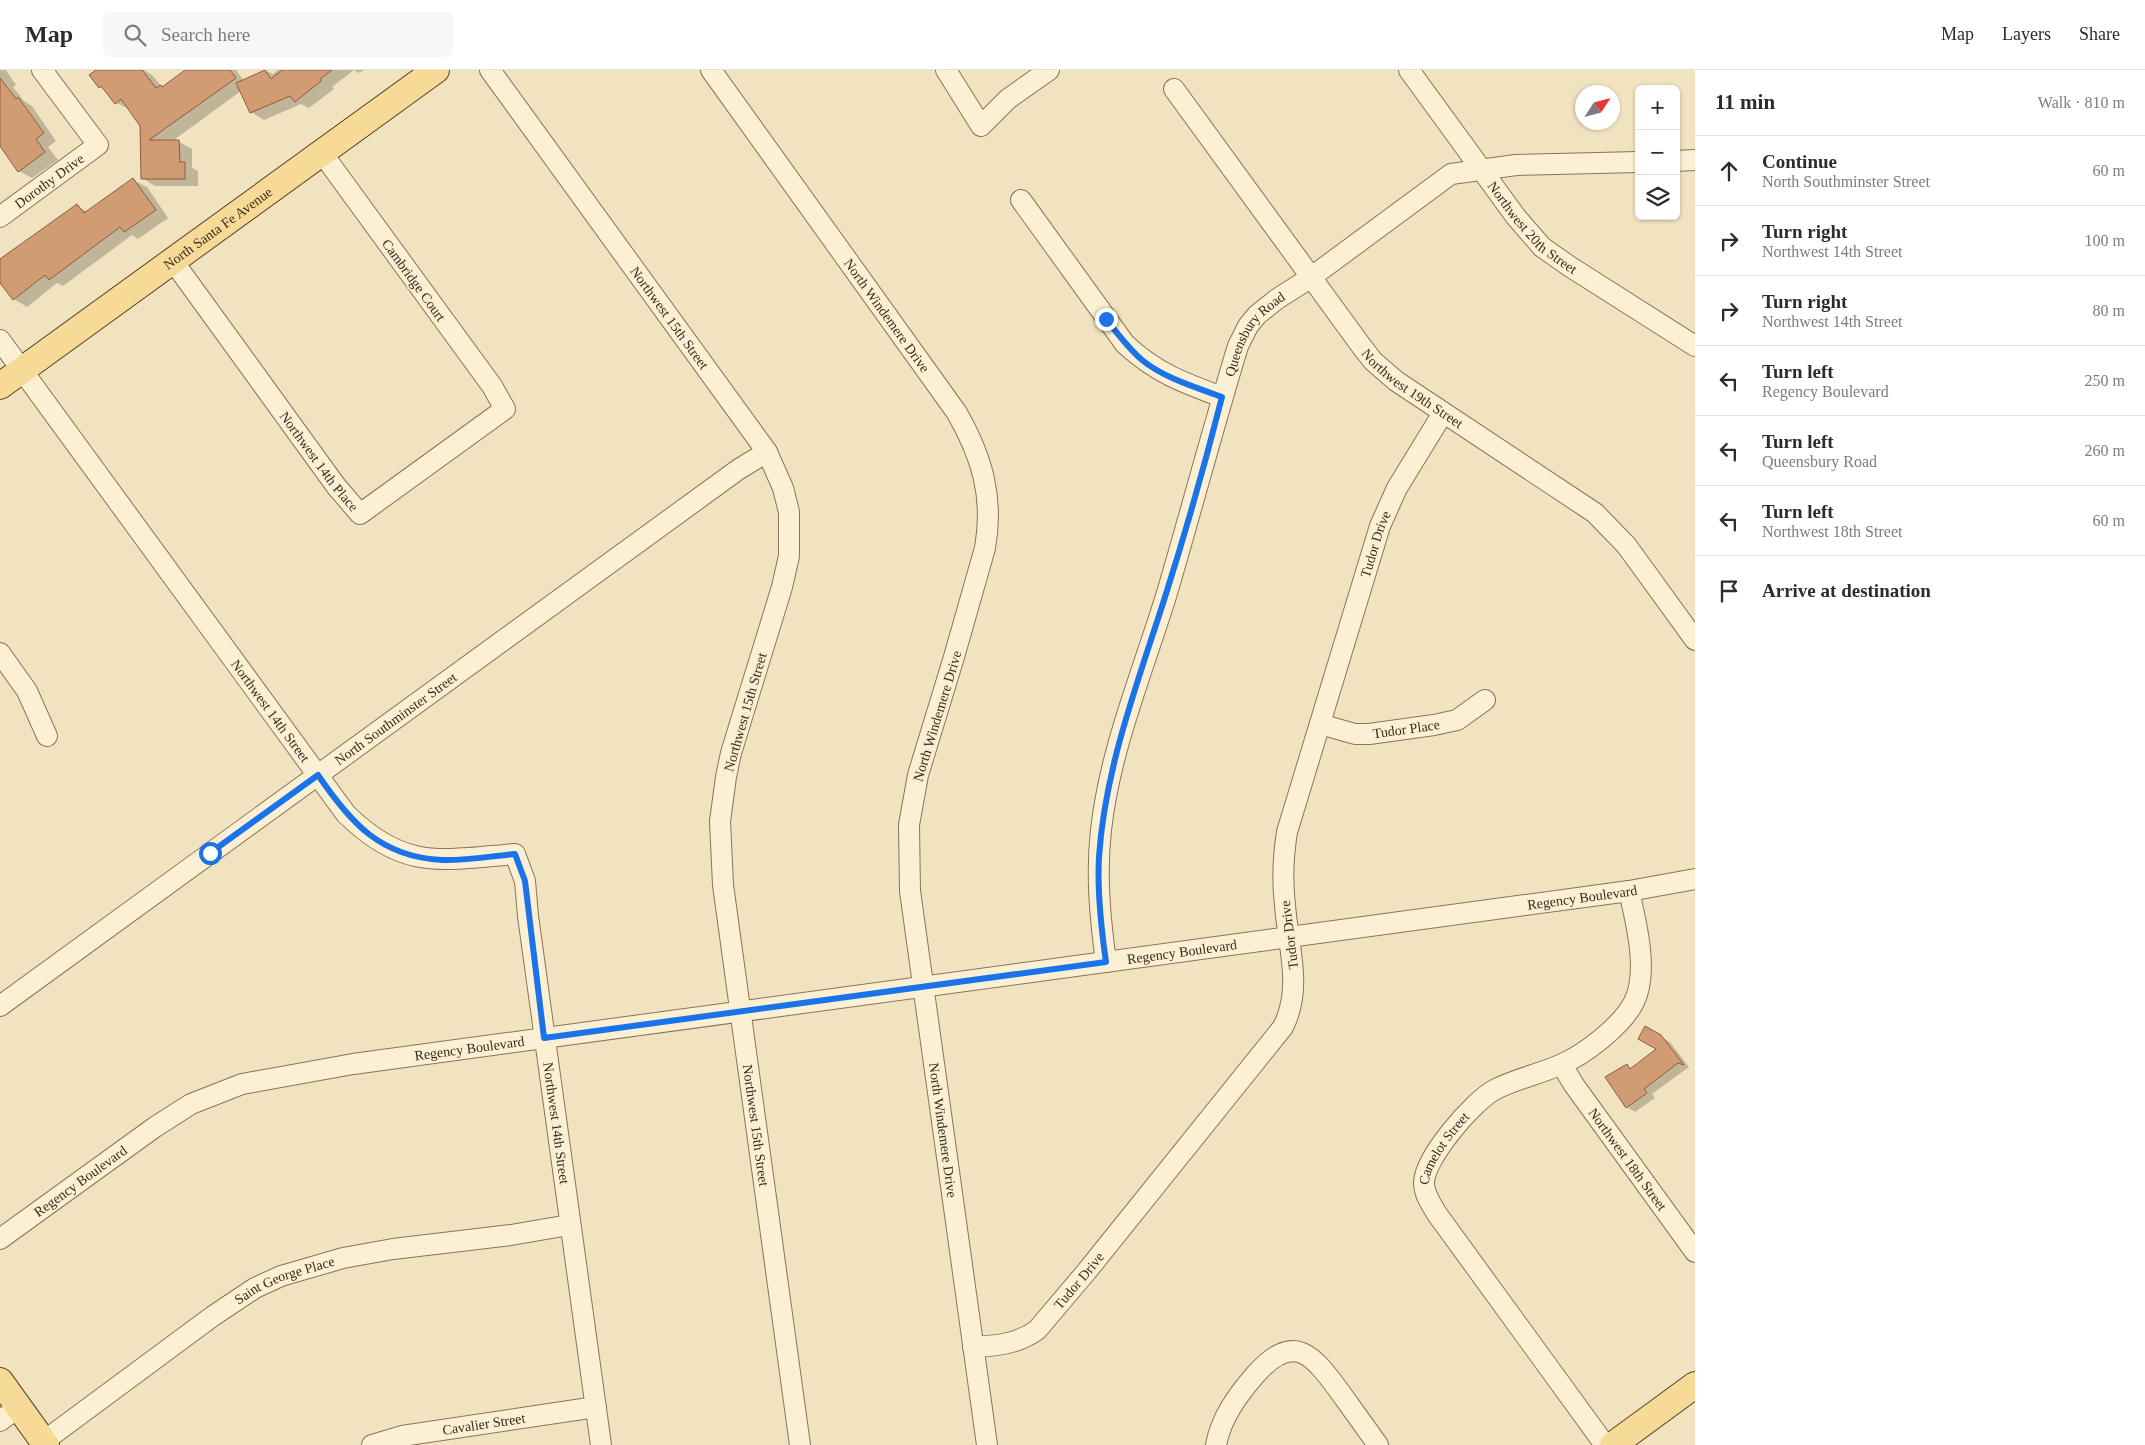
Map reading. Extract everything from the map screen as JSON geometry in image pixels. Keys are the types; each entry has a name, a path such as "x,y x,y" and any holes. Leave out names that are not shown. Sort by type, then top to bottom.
{"main road":[{"name":"North Santa Fe Avenue","path":"0,386 436,70"},
{"path":"0,1381 10,1414 45,1443"},
{"path":"1613,1445 1695,1385"}],"street":[{"name":"Dorothy Drive","path":"0,217 98,145 42,70"},
{"name":"Northwest 15th Street","path":"490,70 767,452 783,488 789,512 789,556 782,587 731,753 720,821 723,885 800,1445"},
{"name":"North Windemere Drive","path":"710,70 956,413 977,451 984,473 988,509 988,531 985,548 918,774 909,825 910,891 922,987 987,1445"},
{"path":"946,70 981,126 1008,99 1049,70"},
{"name":"Northwest 20th Street","path":"1409,70 1516,217 1542,247 1695,346"},
{"name":"Northwest 19th Street","path":"1174,90 1310,278 1373,361 1396,381 1443,413 1595,512 1626,545 1695,640"},
{"name":"Cambridge Court","path":"322,153 492,386 504,409"},
{"path":"1680,161 1695,160"},
{"name":"Queensbury Road","path":"1106,962 1099,898 1099,859 1106,795 1118,745 1166,594 1222,397 1238,346 1248,326 1257,315 1277,299 1310,278 1451,174 1516,165 1635,162"},
{"path":"1021,200 1125,344 1142,360 1163,374 1222,397"},
{"name":"Northwest 14th Place","path":"173,262 336,486 360,514 504,409"},
{"name":"Northwest 14th Street","path":"0,340 346,814 359,827 373,838 395,850 412,856 443,860 515,854 525,881 569,1225 601,1445"},
{"name":"Tudor Drive","path":"973,1347 993,1346 1015,1341 1029,1336 1037,1330 1283,1027 1289,1015 1294,986 1294,966 1288,937 1282,869 1284,850 1302,780 1380,526 1397,488 1443,413"},
{"name":"North Southminster Street","path":"0,1006 739,469 767,452"},
{"path":"0,653 27,691 47,736"},
{"name":"Tudor Place","path":"1320,724 1355,734 1369,734 1434,725 1456,720 1485,700"},
{"name":"Regency Boulevard","path":"0,1239 155,1126 191,1104 218,1092 270,1078 353,1064 1629,890 1695,879"},
{"name":"Camelot Street","path":"1605,1445 1437,1214 1424,1187 1425,1174 1432,1160 1465,1114 1476,1103 1496,1089 1562,1064 1585,1050 1619,1023 1634,1001 1639,989 1640,962 1629,890"},
{"name":"Northwest 18th Street","path":"1562,1064 1574,1085 1695,1252"},
{"name":"Saint George Place","path":"45,1443 213,1316 255,1288 281,1276 343,1258 393,1249 512,1235 569,1225"},
{"path":"1216,1445 1222,1423 1228,1411 1250,1381 1272,1358 1289,1351 1306,1354 1321,1366 1378,1445"},
{"name":"Cavalier Street","path":"372,1445 402,1436 596,1407"}],"building":[{"path":"96,70 142,70 156,88 161,85 162,87 185,70 230,70 236,78 149,140 179,140 180,162 185,162 185,179 141,179 140,126 121,99 115,104 101,86 99,88 89,75"},
{"path":"265,70 271,79 282,70 332,70 295,102 290,96 250,113 236,83"},
{"path":"0,78 16,99 18,97 44,133 36,139 45,152 18,172 0,146"},
{"path":"133,178 156,210 124,232 120,227 49,280 45,275 13,300 0,283 0,259 77,204 84,213"},
{"path":"1645,1026 1661,1035 1684,1065 1678,1063 1644,1089 1647,1093 1626,1108 1605,1077 1627,1064 1630,1069 1656,1049 1638,1039"}],"route":[{"path":"210,853 318,775 346,814 359,827 373,838 395,850 412,856 443,860 515,854 525,881 544,1038 1106,962 1099,898 1099,859 1106,795 1118,745 1166,594 1216,424 1222,397 1163,374 1142,360 1125,344 1106,319"}]}
